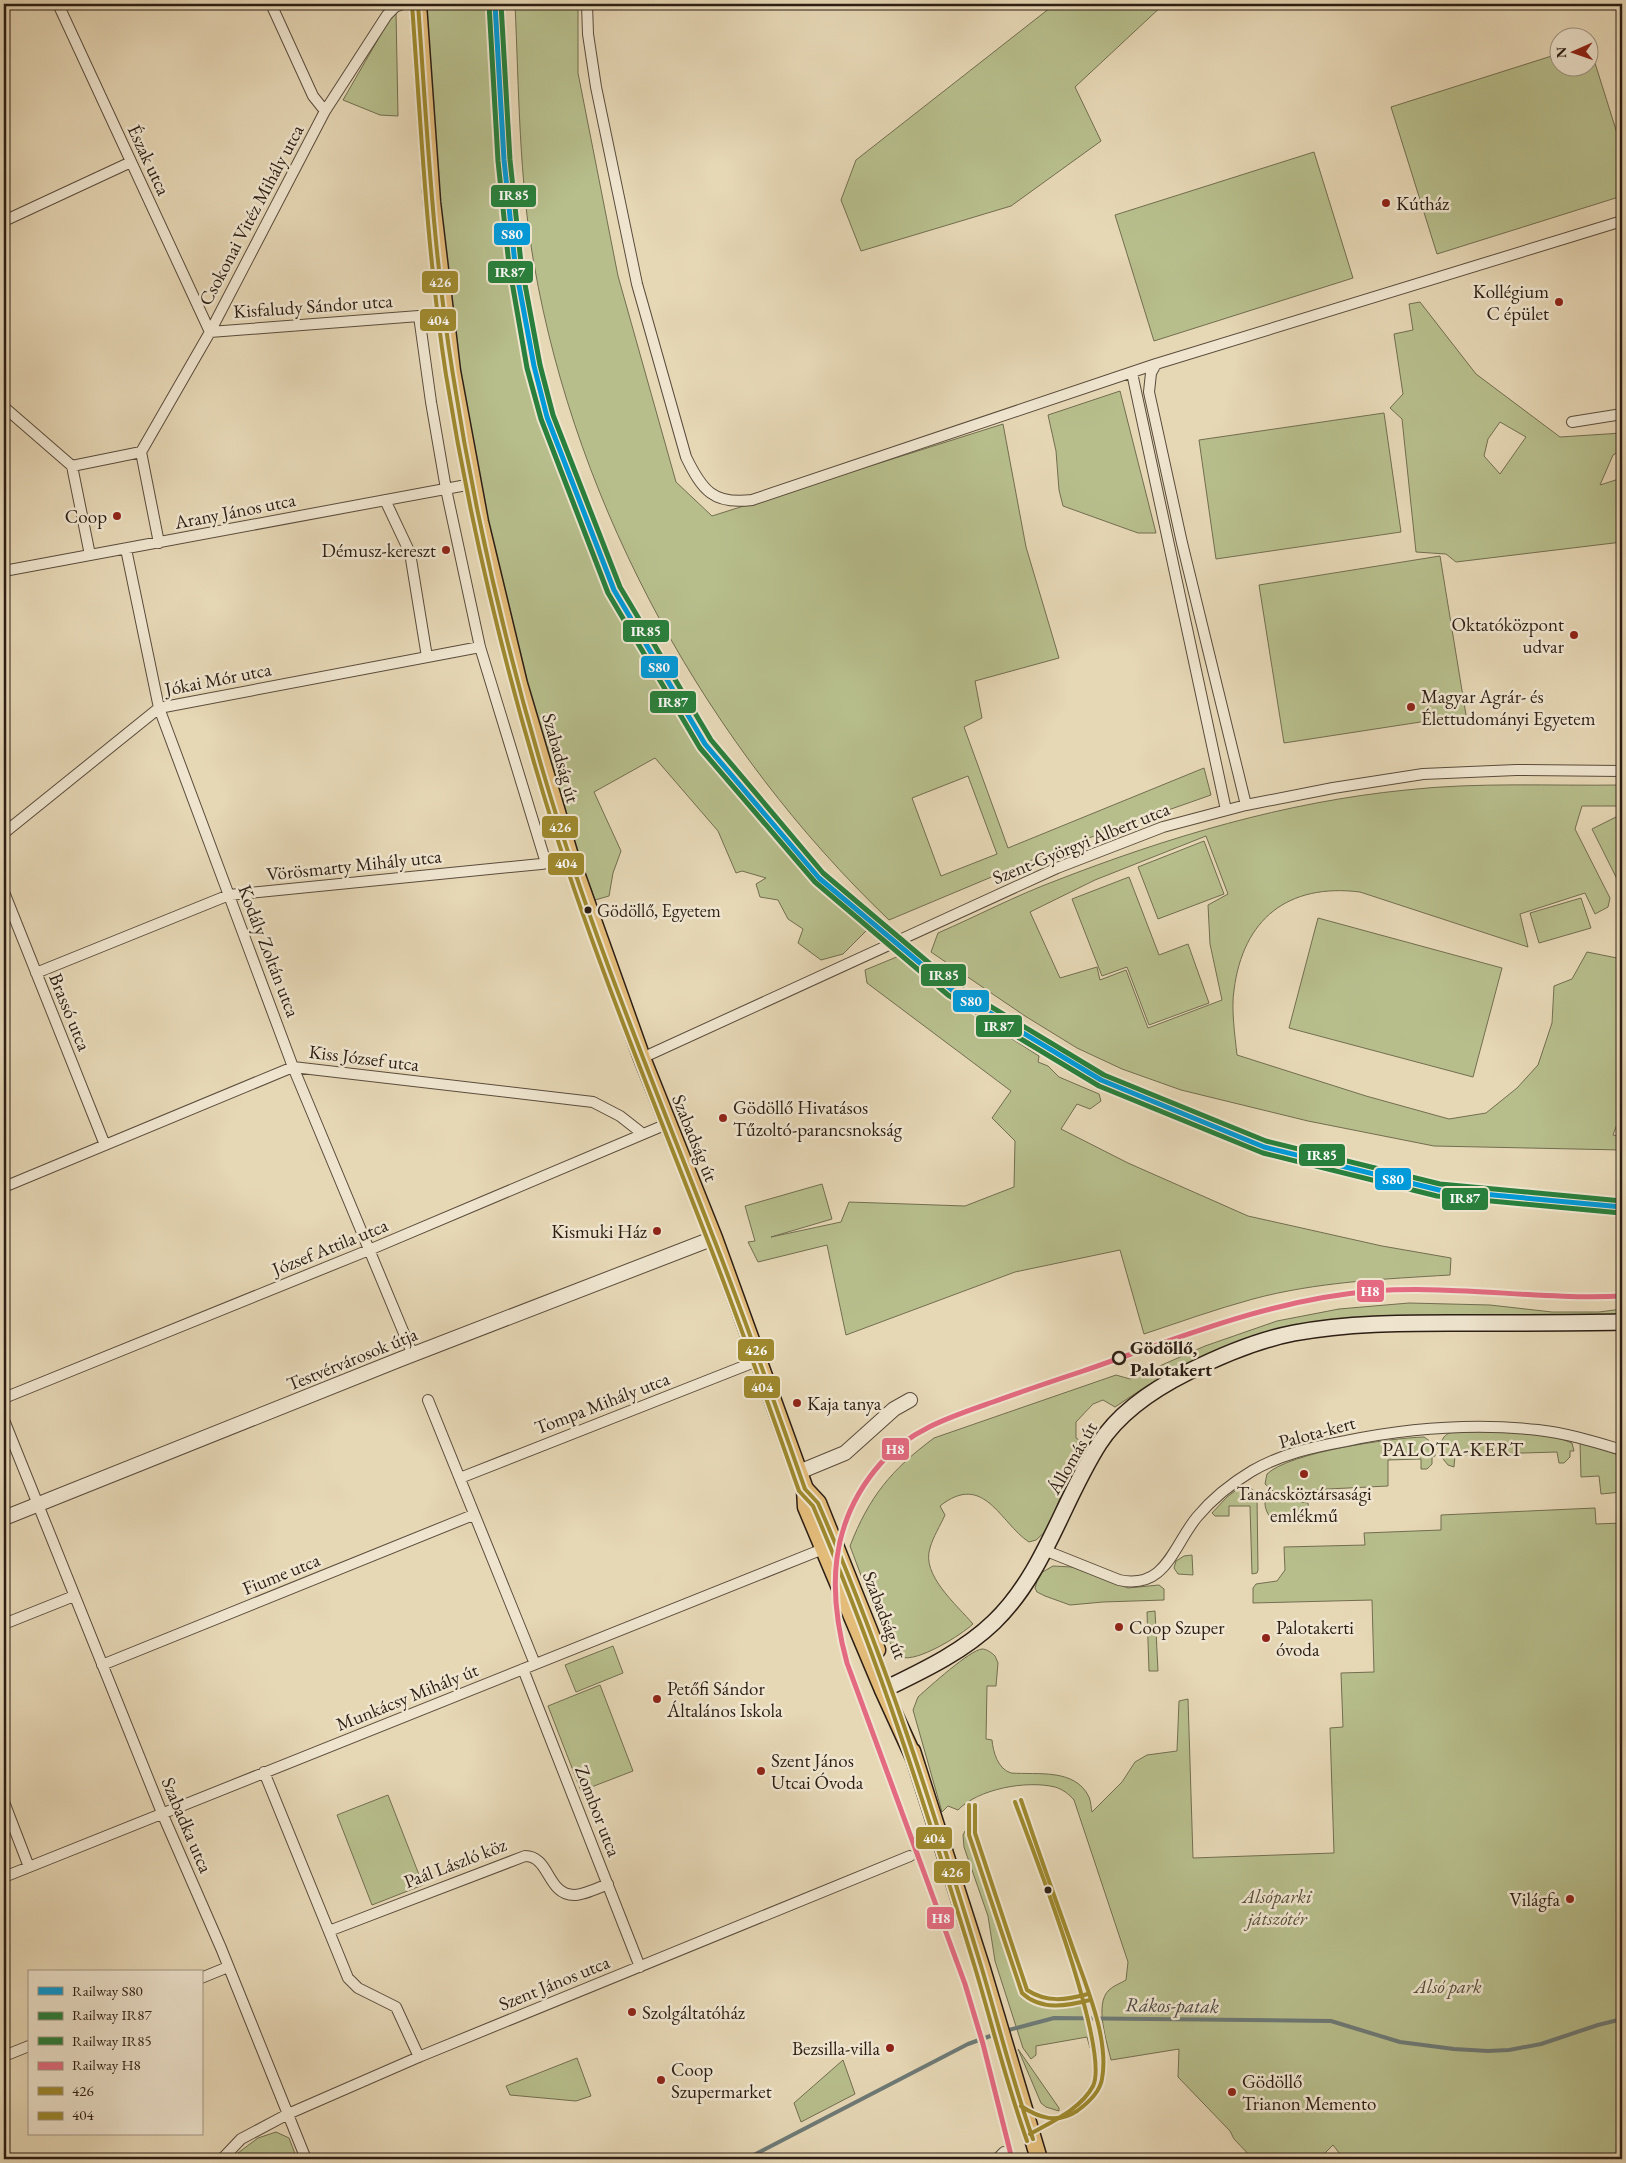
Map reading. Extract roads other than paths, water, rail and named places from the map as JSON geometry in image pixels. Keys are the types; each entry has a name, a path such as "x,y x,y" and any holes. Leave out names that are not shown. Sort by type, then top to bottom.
{"main road":[{"name":"Szabadság út","path":"418,4 438,258 452,371 472,484 518,684 571,859 642,1058 714,1238 805,1489 806,1507 823,1549 887,1688"},
{"name":"Állomás út","path":"887,1688 951,1655 987,1628 1021,1590 1099,1444 1123,1415 1162,1385 1237,1350 1293,1334 1355,1326 1426,1322 1622,1322"},
{"name":"Szabadság út","path":"805,1489 818,1503 842,1558 887,1688 915,1760 999,2027 1038,2159"},
{"name":"Szabadság út","path":"1033,2139 1046,2159"}],"street":[{"name":"Észak utca","path":"58,4 210,332"},
{"path":"271,4 313,96 325,111"},
{"name":"Csokonai Vitéz Mihály utca","path":"141,452 210,332 325,111 387,14 395,7 403,4"},
{"path":"587,4 588,34 596,87 637,284 686,457 696,479 708,493 722,500 752,500 1156,364 1622,221"},
{"path":"4,221 131,162"},
{"name":"Kisfaludy Sándor utca","path":"210,332 420,316 431,402 446,489"},
{"path":"1156,364 1151,373 1149,392 1182,543 1246,804"},
{"path":"1132,372 1226,810"},
{"path":"4,406 72,466 90,555"},
{"path":"1572,422 1622,414"},
{"path":"72,466 141,452 159,543"},
{"name":"Arany János utca","path":"4,571 472,484"},
{"path":"446,489 480,647 546,863"},
{"path":"385,500 410,553 427,657"},
{"path":"1169,546 1182,543"},
{"name":"Kodály Zoltán utca","path":"126,549 159,708 294,1067 413,1355"},
{"name":"Jókai Mór utca","path":"4,833 159,708 480,647"},
{"path":"1214,754 1231,748"},
{"name":"Szent-Györgyi Albert utca","path":"642,1058 929,925 1092,853 1163,827 1246,804 1423,774 1516,770 1622,771"},
{"name":"Vörösmarty Mihály utca","path":"36,973 229,896 571,859"},
{"name":"Brassó utca","path":"4,892 105,1145"},
{"name":"Kiss József utca","path":"4,1187 294,1067 593,1102 620,1116 644,1134"},
{"name":"József Attila utca","path":"4,1398 370,1250 667,1124"},
{"name":"Testvérvárosok útja","path":"4,1518 413,1355 714,1238"},
{"name":"Tompa Mihály utca","path":"460,1478 758,1361"},
{"path":"428,1400 535,1664"},
{"path":"798,1472 845,1452 894,1409 910,1400"},
{"name":"Szabadka utca","path":"4,1420 162,1813 228,1967 306,2159"},
{"name":"Palota-kert","path":"1044,1550 1119,1580 1146,1579 1156,1574 1166,1565 1196,1518 1211,1502 1253,1471 1288,1455 1308,1449 1379,1434 1451,1427 1537,1430 1587,1440 1622,1450"},
{"name":"Fiume utca","path":"102,1665 473,1515"},
{"name":"Munkácsy Mihály út","path":"4,1877 823,1549"},
{"path":"4,1624 74,1596"},
{"name":"Zombor utca","path":"523,1669 640,1967"},
{"path":"264,1772 350,1982 396,2007 419,2057"},
{"path":"4,1802 29,1867"},
{"name":"Paál László köz","path":"330,1931 525,1856 536,1857 551,1881 564,1893 576,1895 608,1884"},
{"name":"Szent János utca","path":"222,2159 241,2139 288,2114 419,2057 910,1856"},
{"path":"202,1978 228,1967"},
{"path":"4,2056 28,2046"}],"waterway":[{"name":"Rákos-patak","path":"1005,2031 1054,2018 1331,2021 1400,2042 1488,2051 1509,2050 1541,2044 1622,2019"},
{"name":"Rákos-patak","path":"746,2159 968,2044 996,2034"}],"rail line":[{"name":"IR87","path":"489,4 498,161 509,265 527,368 541,419 608,593 700,748 815,882 948,995 1099,1086 1263,1153 1437,1196 1621,1213"},
{"name":"S80","path":"495,4 504,160 515,264 534,366 547,417 614,590 705,744 819,878 952,990 1101,1080 1264,1147 1439,1190 1622,1207"},
{"name":"IR85","path":"501,4 510,160 521,263 540,365 553,415 620,587 711,740 823,873 955,985 1104,1075 1266,1141 1440,1184 1622,1201"},
{"name":"H8","path":"1012,2159 983,2044 965,1984 847,1663 841,1636 835,1583 837,1558 842,1533 851,1509 864,1486 881,1463 893,1451 919,1432 948,1418 1190,1333 1262,1311 1336,1295 1374,1291 1436,1290 1560,1296 1622,1296"}],"place":[{"name":"Kútház","path":"1386,203"},
{"name":"Kollégium C épület","path":"1559,302"},
{"name":"Coop","path":"117,516"},
{"name":"Démusz-kereszt","path":"446,550"},
{"name":"Oktatóközpont udvar","path":"1574,635"},
{"name":"Magyar Agrár- és Élettudományi Egyetem","path":"1411,707"},
{"name":"Gödöllő, Egyetem","path":"588,910"},
{"name":"Gödöllő Hivatásos Tűzoltó-parancsnokság","path":"723,1118"},
{"name":"Kismuki Ház","path":"657,1231"},
{"name":"Gödöllő, Palotakert","path":"1119,1358"},
{"name":"Kaja tanya","path":"797,1403"},
{"name":"Tanácsköztársasági emlékmű","path":"1304,1474"},
{"name":"Coop Szuper","path":"1119,1627"},
{"name":"Palotakerti óvoda","path":"1266,1638"},
{"name":"Petőfi Sándor Általános Iskola","path":"657,1699"},
{"name":"Szent János Utcai Óvoda","path":"761,1771"},
{"name":"Világfa","path":"1570,1899"},
{"name":"Szolgáltatóház","path":"632,2012"},
{"name":"Bezsilla-villa","path":"890,2048"},
{"name":"Coop Szupermarket","path":"661,2080"},
{"name":"Gödöllő Trianon Memento","path":"1232,2092"}],"district":[{"name":"PALOTA-KERT","path":"1453,1449"}],"park label":[{"name":"Alsóparki játszótér","path":"1277,1907"},
{"name":"Alsó park","path":"1448,1986"}]}
